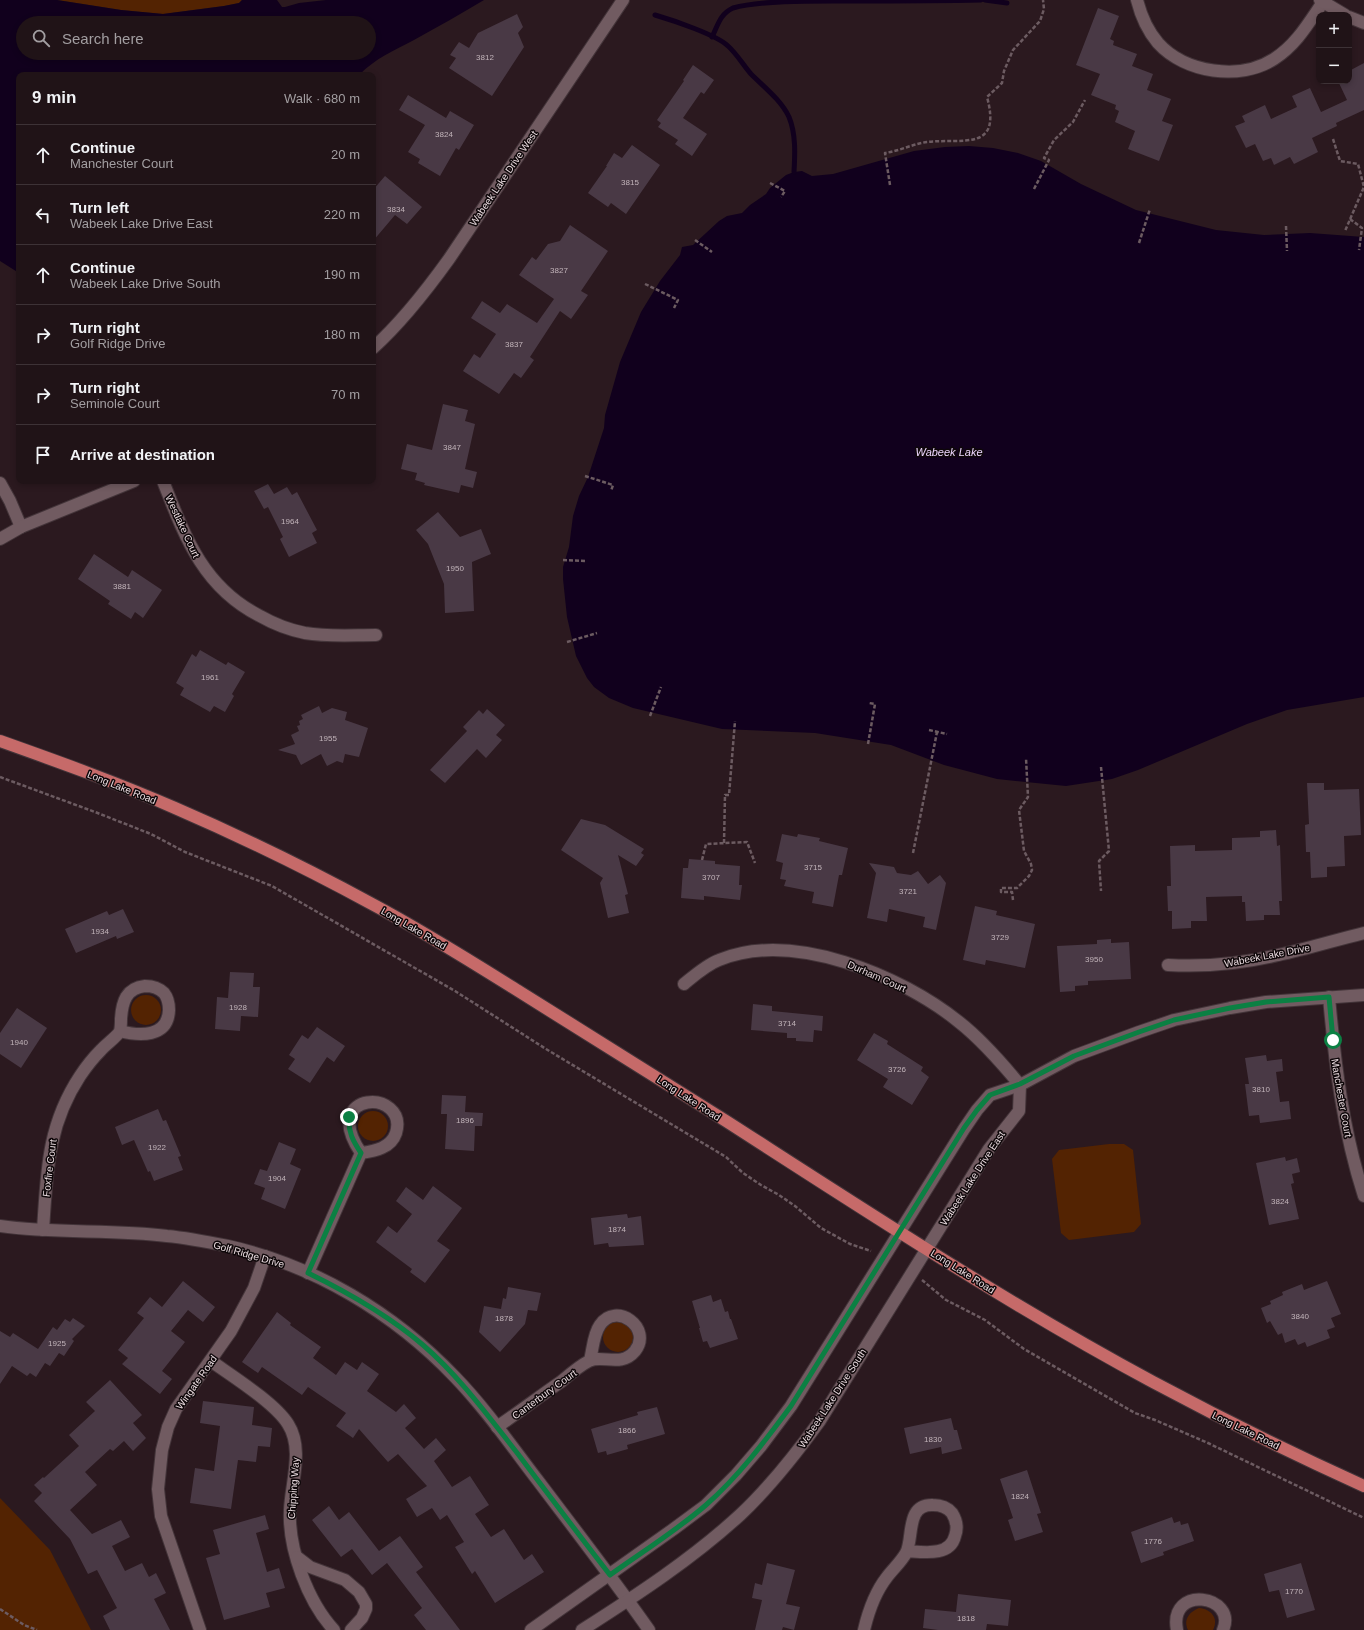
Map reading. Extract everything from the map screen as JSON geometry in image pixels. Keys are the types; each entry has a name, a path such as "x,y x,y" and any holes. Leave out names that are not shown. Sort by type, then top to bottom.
{"main road":[{"name":"Long Lake Road","path":"0,741 86,772 173,807 296,864 374,905 450,949 598,1040 899,1232 1036,1316 1150,1381 1237,1426 1364,1486"}],"street":[{"name":"Wabeek Lake Drive West","path":"376,345 413,305 449,259 623,0"},
{"path":"1137,0 1140,13 1149,32 1168,52 1192,65 1225,73 1248,70 1272,60 1289,48 1297,40 1321,1 1340,12"},
{"path":"1352,18 1364,23"},
{"path":"0,483 10,501 21,527"},
{"path":"0,539 21,527 127,484"},
{"name":"Westlake Court","path":"163,484 189,544 199,561 222,591 236,602 266,620 304,633 343,636 376,635"},
{"name":"Wabeek Lake Drive","path":"1168,965 1221,965 1252,960 1291,952 1364,933"},
{"name":"Durham Court","path":"684,984 703,969 719,960 761,950 803,952 845,962 865,969 937,1006 958,1021 998,1057 1020,1084"},
{"path":"151,986 164,992 167,998 169,1012 165,1024 160,1030 152,1034 142,1035 120,1031 123,1005 130,991 137,987 151,986"},
{"path":"531,1630 706,1505 736,1475 761,1446 791,1406 977,1110 990,1095 1020,1084 1074,1056 1174,1020 1216,1010 1266,1002 1364,995"},
{"name":"Manchester Court","path":"1329,997 1340,1099 1352,1154 1364,1196"},
{"name":"Foxfire Court","path":"43,1230 47,1165 52,1137 61,1111 87,1066 120,1031"},
{"name":"Wabeek Lake Drive East","path":"927,1248 989,1149 1019,1111 1020,1084"},
{"path":"370,1102 383,1103 391,1110 396,1119 396,1130 394,1137 385,1147 361,1153 350,1133 348,1126 349,1117 352,1112 362,1104 370,1102"},
{"path":"308,1273 361,1153"},
{"name":"Golf Ridge Drive","path":"0,1226 43,1230 166,1236 230,1247 265,1256 308,1273 338,1287 368,1304 397,1324 457,1378 497,1427 610,1575 649,1630"},
{"name":"Wabeek Lake Drive South","path":"582,1630 676,1567 714,1538 741,1514 795,1455 819,1422 927,1248"},
{"name":"Wingate Road","path":"200,1630 163,1526 159,1503 158,1473 166,1433 176,1409 211,1361 247,1304 265,1256"},
{"path":"615,1315 629,1318 634,1322 638,1328 640,1341 633,1353 621,1359 590,1360 594,1340 599,1326 603,1321 615,1315"},
{"name":"Canterbury Court","path":"497,1427 590,1360"},
{"name":"Chipping Way","path":"211,1361 281,1414 289,1425 293,1436 295,1450 290,1510 292,1542 308,1590 322,1615 334,1630"},
{"path":"864,1630 876,1597 886,1578 902,1560 907,1551 911,1523 918,1511 923,1507 930,1505 944,1507 950,1511 955,1518 957,1526 955,1540 949,1546 935,1552 907,1551"},
{"path":"297,1557 310,1567 345,1580 359,1592 366,1604 366,1609 362,1618 351,1630"},
{"path":"1177,1630 1177,1615 1180,1608 1188,1601 1198,1598 1208,1600 1220,1607 1225,1616 1226,1625 1223,1630"}],"path":[{"path":"890,185 885,153 926,142 976,140 987,132 990,123 991,111 987,97 1002,83 1004,71 1012,50 1040,21 1044,8 1043,0"},
{"path":"1034,189 1049,160 1044,158 1054,140 1073,122 1085,100"},
{"path":"1333,139 1340,161 1358,164 1364,187 1345,231"},
{"path":"770,183 785,191 781,197"},
{"path":"1140,243 1150,209"},
{"path":"1350,219 1362,228 1359,250"},
{"path":"1286,226 1287,251"},
{"path":"695,240 712,252"},
{"path":"645,284 678,300 674,308"},
{"path":"585,476 613,485 611,491"},
{"path":"563,560 588,561"},
{"path":"567,642 597,633"},
{"path":"650,716 661,687"},
{"path":"868,744 875,704 869,703"},
{"path":"724,843 725,795 729,795 735,721"},
{"path":"929,730 948,734"},
{"path":"913,853 937,732"},
{"path":"1012,900 1012,892 1001,892 1001,888 1017,888 1029,876 1032,870 1031,864 1024,851 1020,810 1028,797 1026,758"},
{"path":"1101,767 1109,851 1099,862 1101,891"},
{"path":"0,777 151,834 185,852 272,886 455,991 546,1049 726,1157 743,1173 780,1195 821,1228 850,1244 871,1251"},
{"path":"702,860 706,844 747,842 755,863"},
{"path":"925,1283 946,1300 985,1320 1024,1349 1135,1412 1208,1443 1364,1518"},
{"path":"0,1609 37,1630"}],"shaded area":[{"path":"57,0 242,0 239,3 224,6 163,14 121,10"},
{"path":"146,995 156,1000 161,1010 156,1020 146,1025 136,1020 131,1010 136,1000"},
{"path":"373,1111 384,1115 388,1126 384,1137 373,1141 362,1137 358,1126 362,1115"},
{"path":"1109,1144 1124,1144 1133,1150 1141,1224 1134,1232 1069,1240 1061,1233 1052,1159 1059,1150"},
{"path":"618,1322 628,1327 633,1337 628,1347 618,1352 608,1347 603,1337 608,1327"},
{"path":"0,1498 50,1550 91,1630 0,1630"},
{"path":"1199,1608 1207,1610 1213,1615 1215,1626 1213,1630 1188,1630 1186,1623 1188,1617 1192,1612"}],"water":[{"path":"0,0 57,0 121,10 163,14 224,6 239,3 242,0 277,0 282,7 285,7 299,3 326,0 484,0 385,55 362,72 16,72 16,271 0,261"},
{"name":"Wabeek Lake","path":"969,146 993,148 1018,153 1041,161 1081,184 1136,210 1216,230 1264,235 1310,233 1364,237 1364,697 1287,710 1247,724 1138,770 1112,779 1066,786 997,779 944,765 891,745 815,733 722,729 633,708 609,698 594,687 587,678 576,656 567,617 563,579 563,567 569,547 573,516 604,428 605,415 620,362 641,312 660,281 680,255 682,247 693,245 719,221 727,216 742,213 750,205 766,194 770,188 786,175 794,172 802,171 812,176 833,174 914,151"}],"building":[{"path":"1098,8 1119,16 1110,39 1114,41 1113,45 1137,54 1132,66 1153,74 1147,90 1171,99 1162,121 1173,125 1159,161 1128,149 1135,131 1115,122 1119,111 1115,109 1116,105 1091,95 1100,74 1076,65"},
{"path":"517,14 523,27 518,33 524,47 492,96 449,68 456,58 450,55 459,42 469,48 478,33"},
{"path":"1364,63 1364,110 1336,123 1337,126 1312,138 1318,152 1294,164 1290,157 1274,165 1271,158 1263,161 1255,144 1246,148 1235,126 1245,122 1242,116 1265,105 1271,119 1297,107 1292,96 1310,88 1321,112 1347,100 1339,84 1352,84 1352,69"},
{"path":"693,65 714,80 704,94 701,92 683,118 707,134 692,156 675,144 678,140 658,127 661,123 657,120 684,81 683,80"},
{"path":"408,95 446,118 450,111 474,125 459,150 456,148 440,176 418,163 420,159 408,152 425,125 399,110"},
{"path":"632,145 660,165 626,214 611,203 608,207 588,193 607,166 614,153 622,158"},
{"path":"385,176 422,207 407,224 395,215 376,237 376,186"},
{"path":"570,225 608,251 581,291 588,295 571,319 560,311 530,357 534,360 521,378 514,373 499,394 463,371 474,354 480,358 496,334 471,318 482,301 500,313 507,304 537,323 554,299 519,275 532,257 536,260 548,244 560,241"},
{"path":"443,404 468,410 465,421 475,424 465,469 477,472 473,488 461,485 459,493 424,485 425,483 415,480 417,473 401,469 407,444 432,450"},
{"path":"268,484 274,494 287,487 292,495 297,492 317,530 312,533 317,543 289,557 280,539 283,537 268,507 264,509 254,491"},
{"path":"438,512 460,537 481,529 491,554 472,562 474,611 445,613 444,584 428,544 416,530"},
{"path":"94,554 128,577 132,570 162,590 143,618 135,612 131,619 108,604 110,601 78,579"},
{"path":"200,650 226,665 228,662 245,672 232,694 234,696 225,712 214,706 210,712 180,695 184,688 176,683 192,654 196,657"},
{"path":"319,706 322,713 332,708 347,712 345,720 368,728 359,757 345,754 343,763 337,761 327,766 321,754 301,765 296,755 278,750 295,744 291,735 299,731 297,726 300,725 299,721 303,719 301,715"},
{"path":"487,709 505,725 496,735 502,740 486,758 477,749 445,783 430,770 467,731 463,727 479,710 483,714"},
{"path":"1307,783 1324,783 1324,790 1359,789 1361,835 1344,836 1345,866 1327,867 1327,877 1311,878 1310,852 1306,852 1305,825 1309,824"},
{"path":"581,819 605,825 644,849 641,853 644,855 636,866 618,855 628,894 625,895 629,913 608,918 600,883 603,878 561,850"},
{"path":"1276,830 1277,846 1280,845 1282,901 1279,901 1280,915 1264,915 1264,920 1246,921 1245,902 1242,902 1242,896 1206,897 1207,921 1191,921 1191,928 1172,929 1172,911 1168,911 1167,886 1171,886 1170,846 1195,845 1195,851 1232,850 1232,838 1260,837 1260,831"},
{"path":"782,834 797,837 798,834 820,838 819,841 848,848 842,875 839,875 833,907 812,903 814,892 784,886 786,880 780,879 783,863 776,861"},
{"path":"689,859 715,861 715,864 740,866 739,885 742,885 740,900 704,896 704,900 681,898 683,868 688,868"},
{"path":"869,863 894,867 897,873 911,875 918,871 928,884 940,875 946,883 936,930 923,927 925,917 889,909 887,922 867,918 876,873"},
{"path":"975,906 997,911 996,915 1035,924 1025,968 986,960 985,965 963,960"},
{"path":"123,909 134,932 117,939 116,936 76,953 65,929 107,911 109,915"},
{"path":"1111,939 1111,943 1129,942 1131,979 1088,981 1088,985 1075,986 1075,991 1060,992 1057,946 1097,944 1097,940"},
{"path":"230,972 254,973 253,987 260,987 258,1017 241,1016 240,1031 215,1029 217,997 228,998"},
{"path":"753,1004 772,1006 772,1011 823,1016 822,1031 814,1030 813,1042 796,1041 796,1038 787,1038 787,1033 751,1030"},
{"path":"17,1008 47,1028 21,1068 0,1054 0,1033"},
{"path":"317,1027 345,1046 334,1062 327,1057 310,1083 288,1069 295,1059 289,1055 302,1035 308,1039"},
{"path":"874,1033 888,1041 887,1044 923,1067 921,1071 929,1077 912,1105 883,1087 888,1079 857,1060"},
{"path":"1266,1055 1267,1061 1282,1059 1283,1071 1276,1072 1280,1102 1289,1101 1291,1119 1260,1123 1259,1115 1249,1116 1245,1084 1249,1084 1245,1058"},
{"path":"442,1095 466,1096 465,1112 483,1113 482,1126 475,1126 474,1151 445,1149 447,1114 441,1114"},
{"path":"158,1109 163,1121 166,1120 181,1156 178,1157 183,1170 154,1181 150,1171 148,1172 134,1140 122,1145 115,1127"},
{"path":"279,1142 296,1149 290,1164 301,1169 285,1209 261,1199 265,1188 254,1184 260,1169 267,1171"},
{"path":"1285,1157 1286,1161 1297,1158 1300,1172 1292,1174 1294,1183 1291,1184 1299,1219 1269,1225 1256,1163"},
{"path":"433,1186 462,1208 437,1241 450,1250 425,1283 410,1272 412,1269 376,1242 388,1226 397,1233 412,1214 396,1201 406,1187 423,1200"},
{"path":"627,1214 628,1218 641,1216 644,1245 609,1247 608,1243 594,1245 591,1218"},
{"path":"183,1281 215,1307 203,1322 188,1310 171,1331 185,1342 162,1371 172,1379 160,1394 122,1364 128,1358 118,1350 144,1318 137,1313 150,1297 162,1307"},
{"path":"1327,1281 1341,1314 1331,1318 1335,1327 1327,1330 1330,1338 1307,1347 1305,1342 1298,1345 1295,1339 1285,1343 1282,1333 1278,1335 1270,1321 1267,1323 1261,1308 1271,1304 1270,1301 1283,1295 1282,1292 1302,1284 1304,1290"},
{"path":"508,1287 541,1293 537,1311 528,1310 525,1324 500,1352 479,1332 484,1306 501,1309 503,1298 506,1299"},
{"path":"711,1295 713,1302 721,1299 725,1312 728,1311 738,1339 710,1348 707,1341 703,1342 692,1301"},
{"path":"277,1312 291,1323 290,1325 321,1347 313,1358 336,1375 345,1362 357,1370 362,1362 379,1374 367,1391 396,1412 404,1404 416,1418 405,1428 424,1449 436,1438 446,1450 434,1461 452,1487 470,1476 489,1505 475,1514 491,1537 504,1529 524,1560 532,1554 544,1572 495,1603 475,1571 472,1574 455,1547 464,1542 447,1515 440,1520 432,1508 417,1517 406,1499 427,1486 398,1454 388,1462 359,1429 353,1438 336,1426 346,1413 308,1387 302,1395 262,1367 258,1373 242,1362"},
{"path":"73,1318 85,1326 72,1339 74,1341 64,1356 59,1353 50,1366 45,1363 36,1377 30,1373 27,1376 12,1366 0,1384 0,1331 10,1337 13,1333 38,1349 53,1327 57,1330 65,1319 70,1322"},
{"path":"110,1380 142,1415 133,1423 146,1438 133,1451 124,1441 113,1451 110,1449 85,1472 97,1485 70,1510 92,1534 121,1520 130,1537 112,1546 125,1571 142,1563 149,1577 156,1573 166,1593 154,1599 170,1630 110,1630 103,1616 117,1608 97,1570 88,1574 70,1539 34,1501 42,1493 34,1485 43,1477 44,1478 79,1446 69,1435 95,1411 86,1402"},
{"path":"203,1401 254,1407 252,1425 272,1428 270,1447 258,1446 256,1462 238,1460 231,1509 190,1503 195,1468 214,1471 220,1426 200,1423"},
{"path":"657,1407 665,1434 627,1445 628,1449 607,1455 606,1451 598,1453 591,1429 638,1415 637,1412"},
{"path":"951,1418 954,1430 957,1430 962,1449 942,1454 941,1447 910,1454 904,1428"},
{"path":"1027,1470 1041,1513 1037,1514 1043,1532 1015,1541 1008,1520 1013,1518 1000,1479"},
{"path":"329,1506 339,1520 349,1512 379,1551 400,1536 423,1567 416,1572 460,1630 426,1630 414,1615 422,1608 387,1563 372,1575 352,1549 341,1557 312,1520"},
{"path":"265,1515 269,1529 256,1533 267,1572 279,1568 285,1588 266,1593 270,1607 224,1620 206,1558 220,1554 213,1530"},
{"path":"1172,1517 1174,1523 1180,1521 1181,1525 1188,1523 1194,1541 1163,1552 1164,1555 1141,1563 1131,1532"},
{"path":"767,1563 795,1570 786,1604 800,1607 794,1630 783,1627 782,1630 755,1630 762,1600 752,1598 755,1583 762,1585"},
{"path":"1301,1563 1315,1610 1287,1618 1279,1590 1269,1592 1264,1574"},
{"path":"958,1594 1011,1600 1008,1626 987,1624 986,1630 938,1630 923,1628 925,1609 956,1612"}],"waterway":[{"path":"712,37 725,13 733,8 745,5 807,1 981,0"},
{"path":"985,0 1007,3"},
{"path":"655,15 694,28 714,37 728,46 751,74 777,99 786,111 793,130 795,151 794,172"}],"route":[{"path":"349,1117 348,1126 353,1142 361,1153 308,1273 338,1287 368,1304 397,1324 457,1378 497,1427 610,1575 706,1505 736,1475 761,1446 791,1406 964,1128 990,1095 1020,1084 1074,1056 1174,1020 1203,1013 1266,1002 1329,997 1333,1040"}]}
